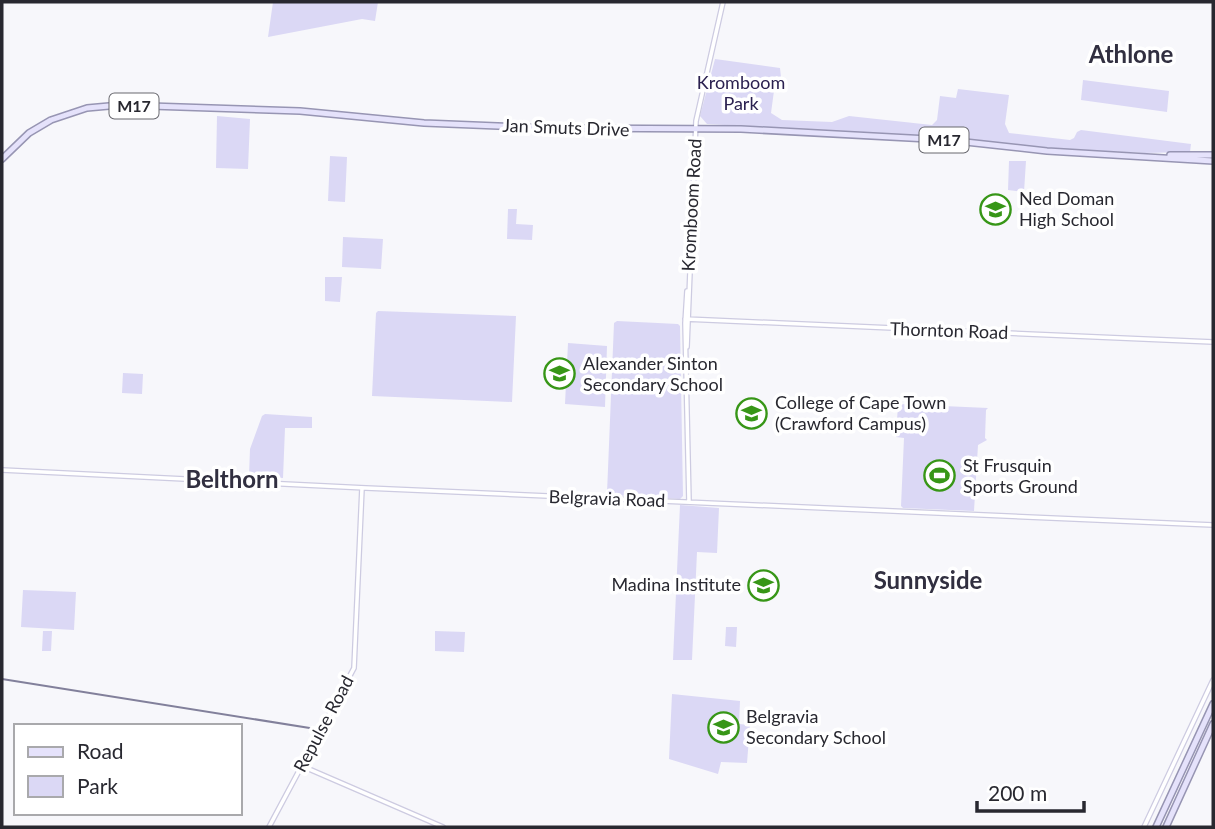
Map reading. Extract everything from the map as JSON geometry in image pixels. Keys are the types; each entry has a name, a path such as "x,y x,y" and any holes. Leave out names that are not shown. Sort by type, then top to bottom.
{"main road":[{"name":"Jan Smuts Drive","path":"2,159 29,133 51,120 77,110 110,105 300,111 424,123 621,131 695,128 947,140 1047,151 1213,160"},
{"name":"Jan Smuts Drive","path":"1146,156 1213,155"},
{"path":"1156,827 1213,704"},
{"path":"1166,827 1213,724"}],"street":[{"name":"Kromboom Road","path":"689,502 687,319 695,128 723,2"},
{"name":"Thornton Road","path":"687,319 1213,342"},
{"name":"Belgravia Road","path":"2,470 1213,525"},
{"name":"Repulse Road","path":"269,827 355,663 362,488"},
{"path":"1144,827 1213,680"},
{"path":"302,766 443,827"}],"green space":[{"path":"273,2 378,2 375,21 362,19 268,37"},
{"name":"Kromboom Park","path":"715,59 780,68 781,77 776,76 771,113 782,120 832,122 849,116 932,125 937,120 940,96 956,98 958,89 1009,95 1005,124 1009,133 1070,140 1081,130 1191,144 1190,152 1054,149 943,137 707,124 700,116"},
{"path":"1083,80 1169,91 1167,112 1081,100"},
{"path":"217,116 250,119 248,169 216,168"},
{"path":"330,156 347,157 345,202 328,201"},
{"path":"1009,161 1026,161 1024,192 1008,190"},
{"path":"508,209 517,209 516,224 533,225 532,240 507,239"},
{"path":"343,237 383,239 381,269 342,267"},
{"path":"325,277 342,277 340,302 325,301"},
{"path":"378,311 516,316 512,402 372,396"},
{"path":"617,321 680,326 683,496 680,499 607,493 614,323"},
{"path":"568,343 607,346 605,407 565,404"},
{"path":"123,373 143,374 142,394 122,393"},
{"name":"St Frusquin Sports Ground","path":"898,404 988,408 987,440 978,445 974,511 901,506 904,438 896,437"},
{"path":"265,414 312,417 312,428 285,428 283,478 249,476 250,449"},
{"path":"680,505 719,508 717,553 697,552 692,660 673,660"},
{"path":"23,590 76,592 74,630 21,627"},
{"path":"726,627 737,627 736,647 725,646"},
{"path":"43,631 52,631 51,651 42,651"},
{"path":"435,631 465,632 464,652 435,651"},
{"path":"672,694 740,701 739,724 750,725 747,763 721,762 718,774 669,759"}],"waterway":[{"path":"2,679 316,729"}],"place":[{"name":"Ned Doman High School","path":"996,209"},
{"name":"Alexander Sinton Secondary School","path":"560,374"},
{"name":"College of Cape Town (Crawford Campus)","path":"752,413"},
{"name":"St Frusquin Sports Ground","path":"940,476"},
{"name":"Madina Institute","path":"764,585"},
{"name":"Belgravia Secondary School","path":"723,727"}],"district":[{"name":"Athlone","path":"1131,55"},
{"name":"Belthorn","path":"232,480"},
{"name":"Sunnyside","path":"928,581"}]}
